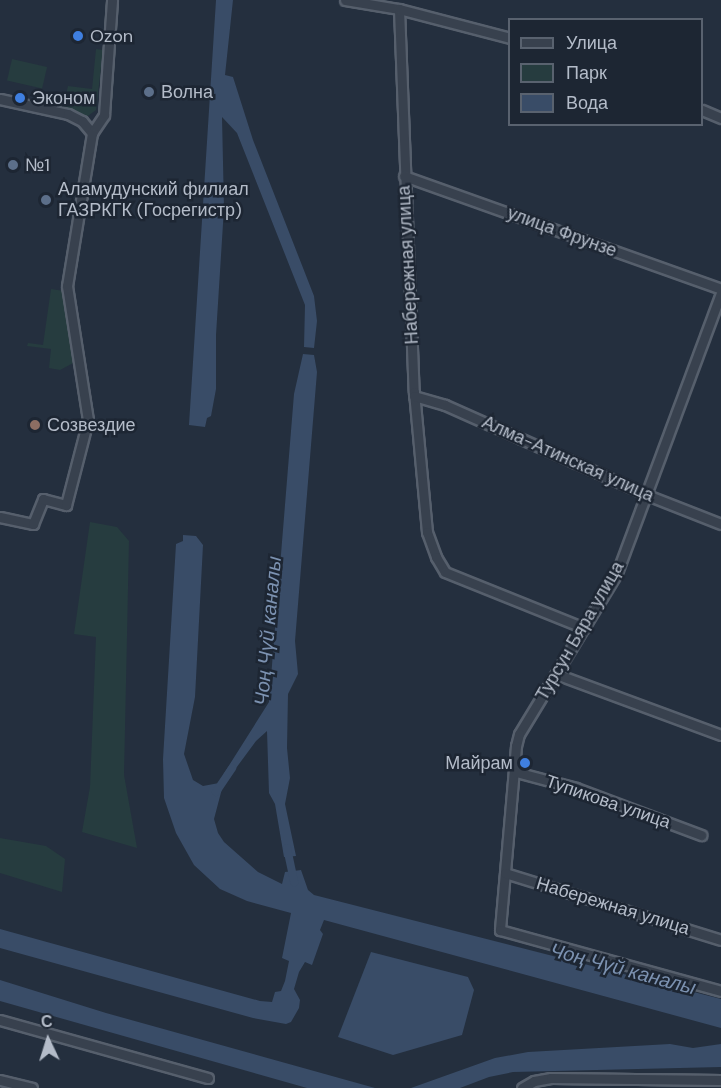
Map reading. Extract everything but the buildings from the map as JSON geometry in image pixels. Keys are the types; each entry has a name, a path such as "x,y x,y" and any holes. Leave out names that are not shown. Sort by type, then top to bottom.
{"street":[{"path":"0,518 33,524 43,499 66,505 88,420 67,286 92,133 104,115 112,0"},
{"path":"345,0 399,9 508,37"},
{"name":"Набережная улица","path":"399,9 414,396 427,532 436,557 445,572 584,628"},
{"path":"0,99 68,114 82,121 92,133"},
{"path":"703,110 721,118"},
{"name":"улица Фрунзе","path":"404,176 721,291"},
{"name":"Турсун Бяра улица","path":"721,291 617,573 519,734 516,746 516,772 500,930 721,991"},
{"name":"Алма-Атинская улица","path":"414,396 445,405 647,495 721,524"},
{"path":"556,674 721,735"},
{"name":"Тупикова улица","path":"516,772 576,788 701,835"},
{"name":"Набережная улица","path":"505,873 721,940"},
{"path":"0,1020 208,1078"},
{"path":"522,1088 534,1081 551,1078 721,1080"},
{"path":"0,1080 33,1088"}],"green space":[{"path":"96,49 103,50 96,110 85,118 52,107 54,93 66,95 68,86 92,89"},
{"path":"12,59 47,67 42,89 7,80"},
{"path":"51,289 64,291 75,362 60,370 49,368 51,349 27,346 28,343 43,345"},
{"path":"90,522 117,527 129,541 124,775 137,848 82,832 90,787 96,637 74,634"},
{"path":"0,838 46,846 65,859 62,892 0,873"}],"water":[{"path":"216,0 233,0 225,75 233,77 253,140 314,296 317,321 314,348 304,347 305,305 237,133 222,117 224,208 216,335 216,389 211,416 207,418 205,427 189,425"},
{"path":"303,354 314,355 317,372 295,641 298,674 288,694 287,748 290,778 285,804 296,856 284,857 275,804 269,793 267,731 256,741 228,779 223,775 269,702 294,394"},
{"path":"183,535 196,536 203,545 195,697 184,754 193,780 203,786 219,783 223,785 214,819 218,833 224,842 258,872 282,884 285,872 301,870 308,890 314,895 721,999 721,1028 324,920 320,930 323,934 312,965 305,962 294,989 300,1000 299,1008 291,1022 286,1024 253,1018 0,948 0,929 260,1001 272,1002 275,992 281,991 289,961 282,958 291,913 247,901 220,889 194,865 176,833 164,798 163,759 176,544 183,541"},
{"path":"371,952 468,977 474,990 462,1035 393,1055 338,1037"},
{"path":"0,980 106,1013 375,1088 307,1088 0,1001"},
{"path":"670,1044 693,1048 721,1044 721,1067 513,1072 489,1077 460,1088 411,1088 495,1058 528,1052"}],"waterway":[{"path":"216,792 232,768"},
{"name":"Чоң Чүй каналы","path":"287,848 294,882"}],"place":[{"name":"Ozon","path":"78,36"},
{"name":"Волна","path":"149,92"},
{"name":"Эконом","path":"20,98"},
{"name":"№1","path":"13,165"},
{"name":"Аламудунский филиал ГАЗРКГК (Госрегистр)","path":"46,200"},
{"name":"Созвездие","path":"35,425"},
{"name":"Майрам","path":"525,763"}]}
